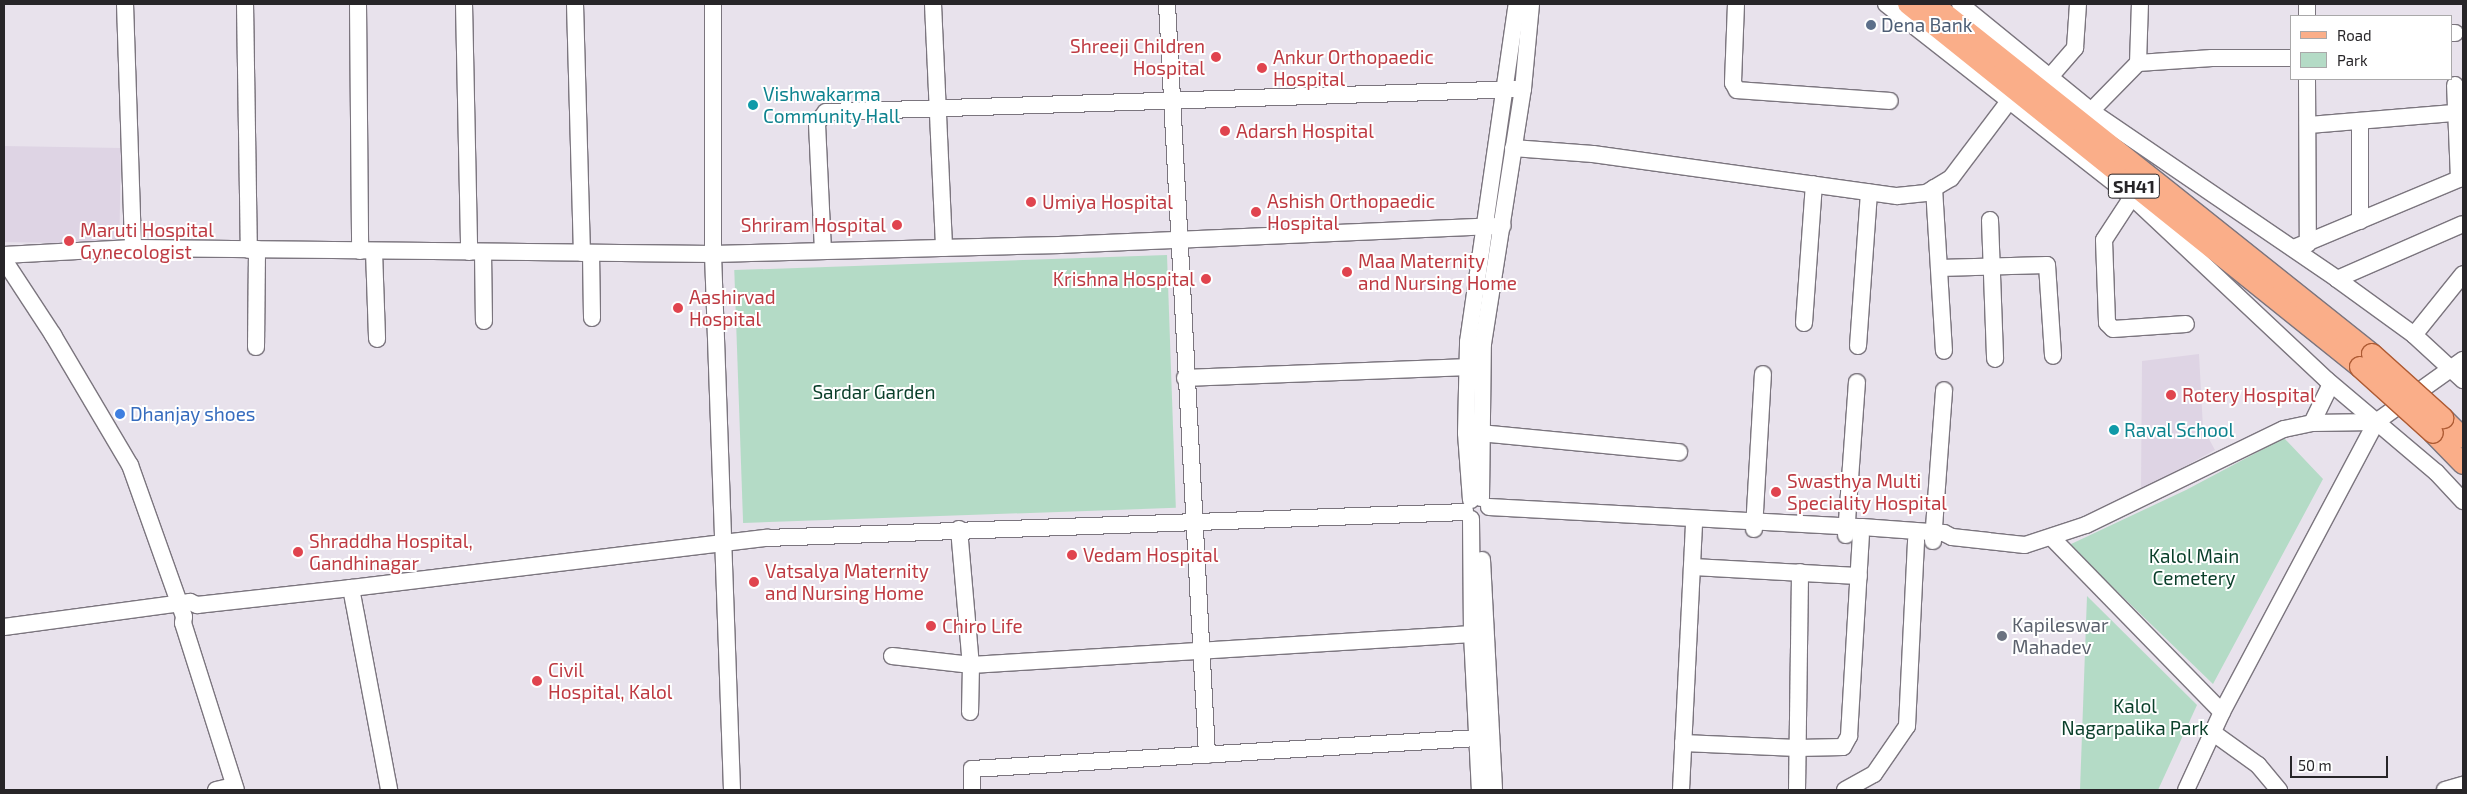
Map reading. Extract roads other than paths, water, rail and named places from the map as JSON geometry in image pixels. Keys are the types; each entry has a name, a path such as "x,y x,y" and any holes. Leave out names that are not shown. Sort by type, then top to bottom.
{"main road":[{"name":"SH41","path":"1908,4 2366,360"},
{"name":"SH41","path":"1932,4 2366,360 2438,426 2463,464"},
{"name":"SH41","path":"2438,426 2463,438"}],"street":[{"path":"125,4 132,248"},
{"path":"245,4 256,347"},
{"path":"358,4 367,251 377,339"},
{"path":"464,4 476,252 484,321"},
{"path":"575,4 586,253 592,318"},
{"path":"713,4 713,254 732,790"},
{"path":"933,4 944,248"},
{"path":"1167,4 1170,103 1185,378 1208,755"},
{"path":"1495,227 1512,148 1517,4"},
{"path":"1494,790 1478,510 1466,433 1473,367 1515,89 1531,4"},
{"path":"1736,4 1733,83 1737,90 1890,101"},
{"path":"1886,4 2132,197 2331,384 2436,472 2463,502"},
{"path":"1960,4 2091,111 2301,246 2337,279 2414,335 2458,364 2463,380"},
{"path":"2049,78 2075,48 2078,4"},
{"path":"2138,63 2140,4"},
{"path":"2091,111 2138,63 2212,58 2290,58"},
{"path":"2301,246 2308,125 2307,80"},
{"path":"2301,246 2459,178 2455,85"},
{"path":"823,251 817,123 826,112 1170,103 1515,89"},
{"path":"1512,148 1593,154 1897,196 1926,193 1951,178 2009,101"},
{"path":"2308,125 2455,113"},
{"path":"2360,121 2360,221"},
{"path":"1804,323 1814,184"},
{"path":"1934,188 1944,351"},
{"path":"1858,346 1869,192"},
{"path":"2132,197 2104,240 2107,324 2113,329 2186,324"},
{"path":"1990,220 1995,359"},
{"path":"2337,279 2463,224"},
{"path":"4,255 132,248 713,254 944,248 1495,227"},
{"path":"4,260 123,450 181,611 235,788 216,790"},
{"path":"1939,268 2047,265 2053,356"},
{"path":"2414,335 2463,274"},
{"path":"4,280 121,469 181,611"},
{"path":"2186,790 2222,712 2376,422 2458,364"},
{"path":"1185,378 1473,367"},
{"path":"1473,367 1480,433 1472,634 1480,790"},
{"path":"1754,524 1763,374"},
{"path":"1684,743 1836,749 1843,746 1849,736 1859,576 1852,532 1856,382"},
{"path":"2312,423 2331,384"},
{"path":"1933,537 1944,390"},
{"path":"4,636 351,588 722,543 767,538 960,529 1478,510 1754,524 1852,532 1952,537 2025,545 2052,538 2173,484 2284,429 2312,423 2376,422"},
{"path":"1480,433 1679,452"},
{"path":"1478,510 1694,525 1754,524"},
{"path":"1681,790 1694,525"},
{"path":"960,529 971,665 970,712"},
{"path":"1852,532 1916,540 1933,537"},
{"path":"2052,538 2222,712"},
{"path":"1845,790 1874,774 1899,742 1907,726 1916,540"},
{"path":"1692,567 1859,576"},
{"path":"1797,790 1800,572"},
{"path":"351,588 390,790"},
{"path":"4,626 181,611"},
{"path":"892,656 971,665 1472,634"},
{"path":"2212,732 2258,766 2279,790"},
{"path":"972,790 972,769 1478,738"},
{"path":"2445,790 2463,785"}],"place":[{"name":"Dena Bank","path":"1871,25"},
{"name":"Shreeji Children Hospital","path":"1216,57"},
{"name":"Ankur Orthopaedic Hospital","path":"1262,68"},
{"name":"Vishwakarma Community Hall","path":"753,105"},
{"name":"Adarsh Hospital","path":"1225,131"},
{"name":"Umiya Hospital","path":"1031,202"},
{"name":"Ashish Orthopaedic Hospital","path":"1256,212"},
{"name":"Shriram Hospital","path":"897,225"},
{"name":"Maruti Hospital Gynecologist","path":"69,241"},
{"name":"Maa Maternity and Nursing Home","path":"1347,272"},
{"name":"Krishna Hospital","path":"1206,279"},
{"name":"Aashirvad Hospital","path":"678,308"},
{"name":"Rotery Hospital","path":"2171,395"},
{"name":"Dhanjay shoes","path":"120,414"},
{"name":"Raval School","path":"2114,430"},
{"name":"Swasthya Multi Speciality Hospital","path":"1776,492"},
{"name":"Shraddha Hospital, Gandhinagar","path":"298,552"},
{"name":"Vedam Hospital","path":"1072,555"},
{"name":"Vatsalya Maternity and Nursing Home","path":"754,582"},
{"name":"Chiro Life","path":"931,626"},
{"name":"Kapileswar Mahadev","path":"2002,636"},
{"name":"Civil Hospital, Kalol","path":"537,681"}],"park label":[{"name":"Sardar Garden","path":"874,392"},
{"name":"Kalol Main Cemetery","path":"2194,567"},
{"name":"Kalol Nagarpalika Park","path":"2135,717"}]}
